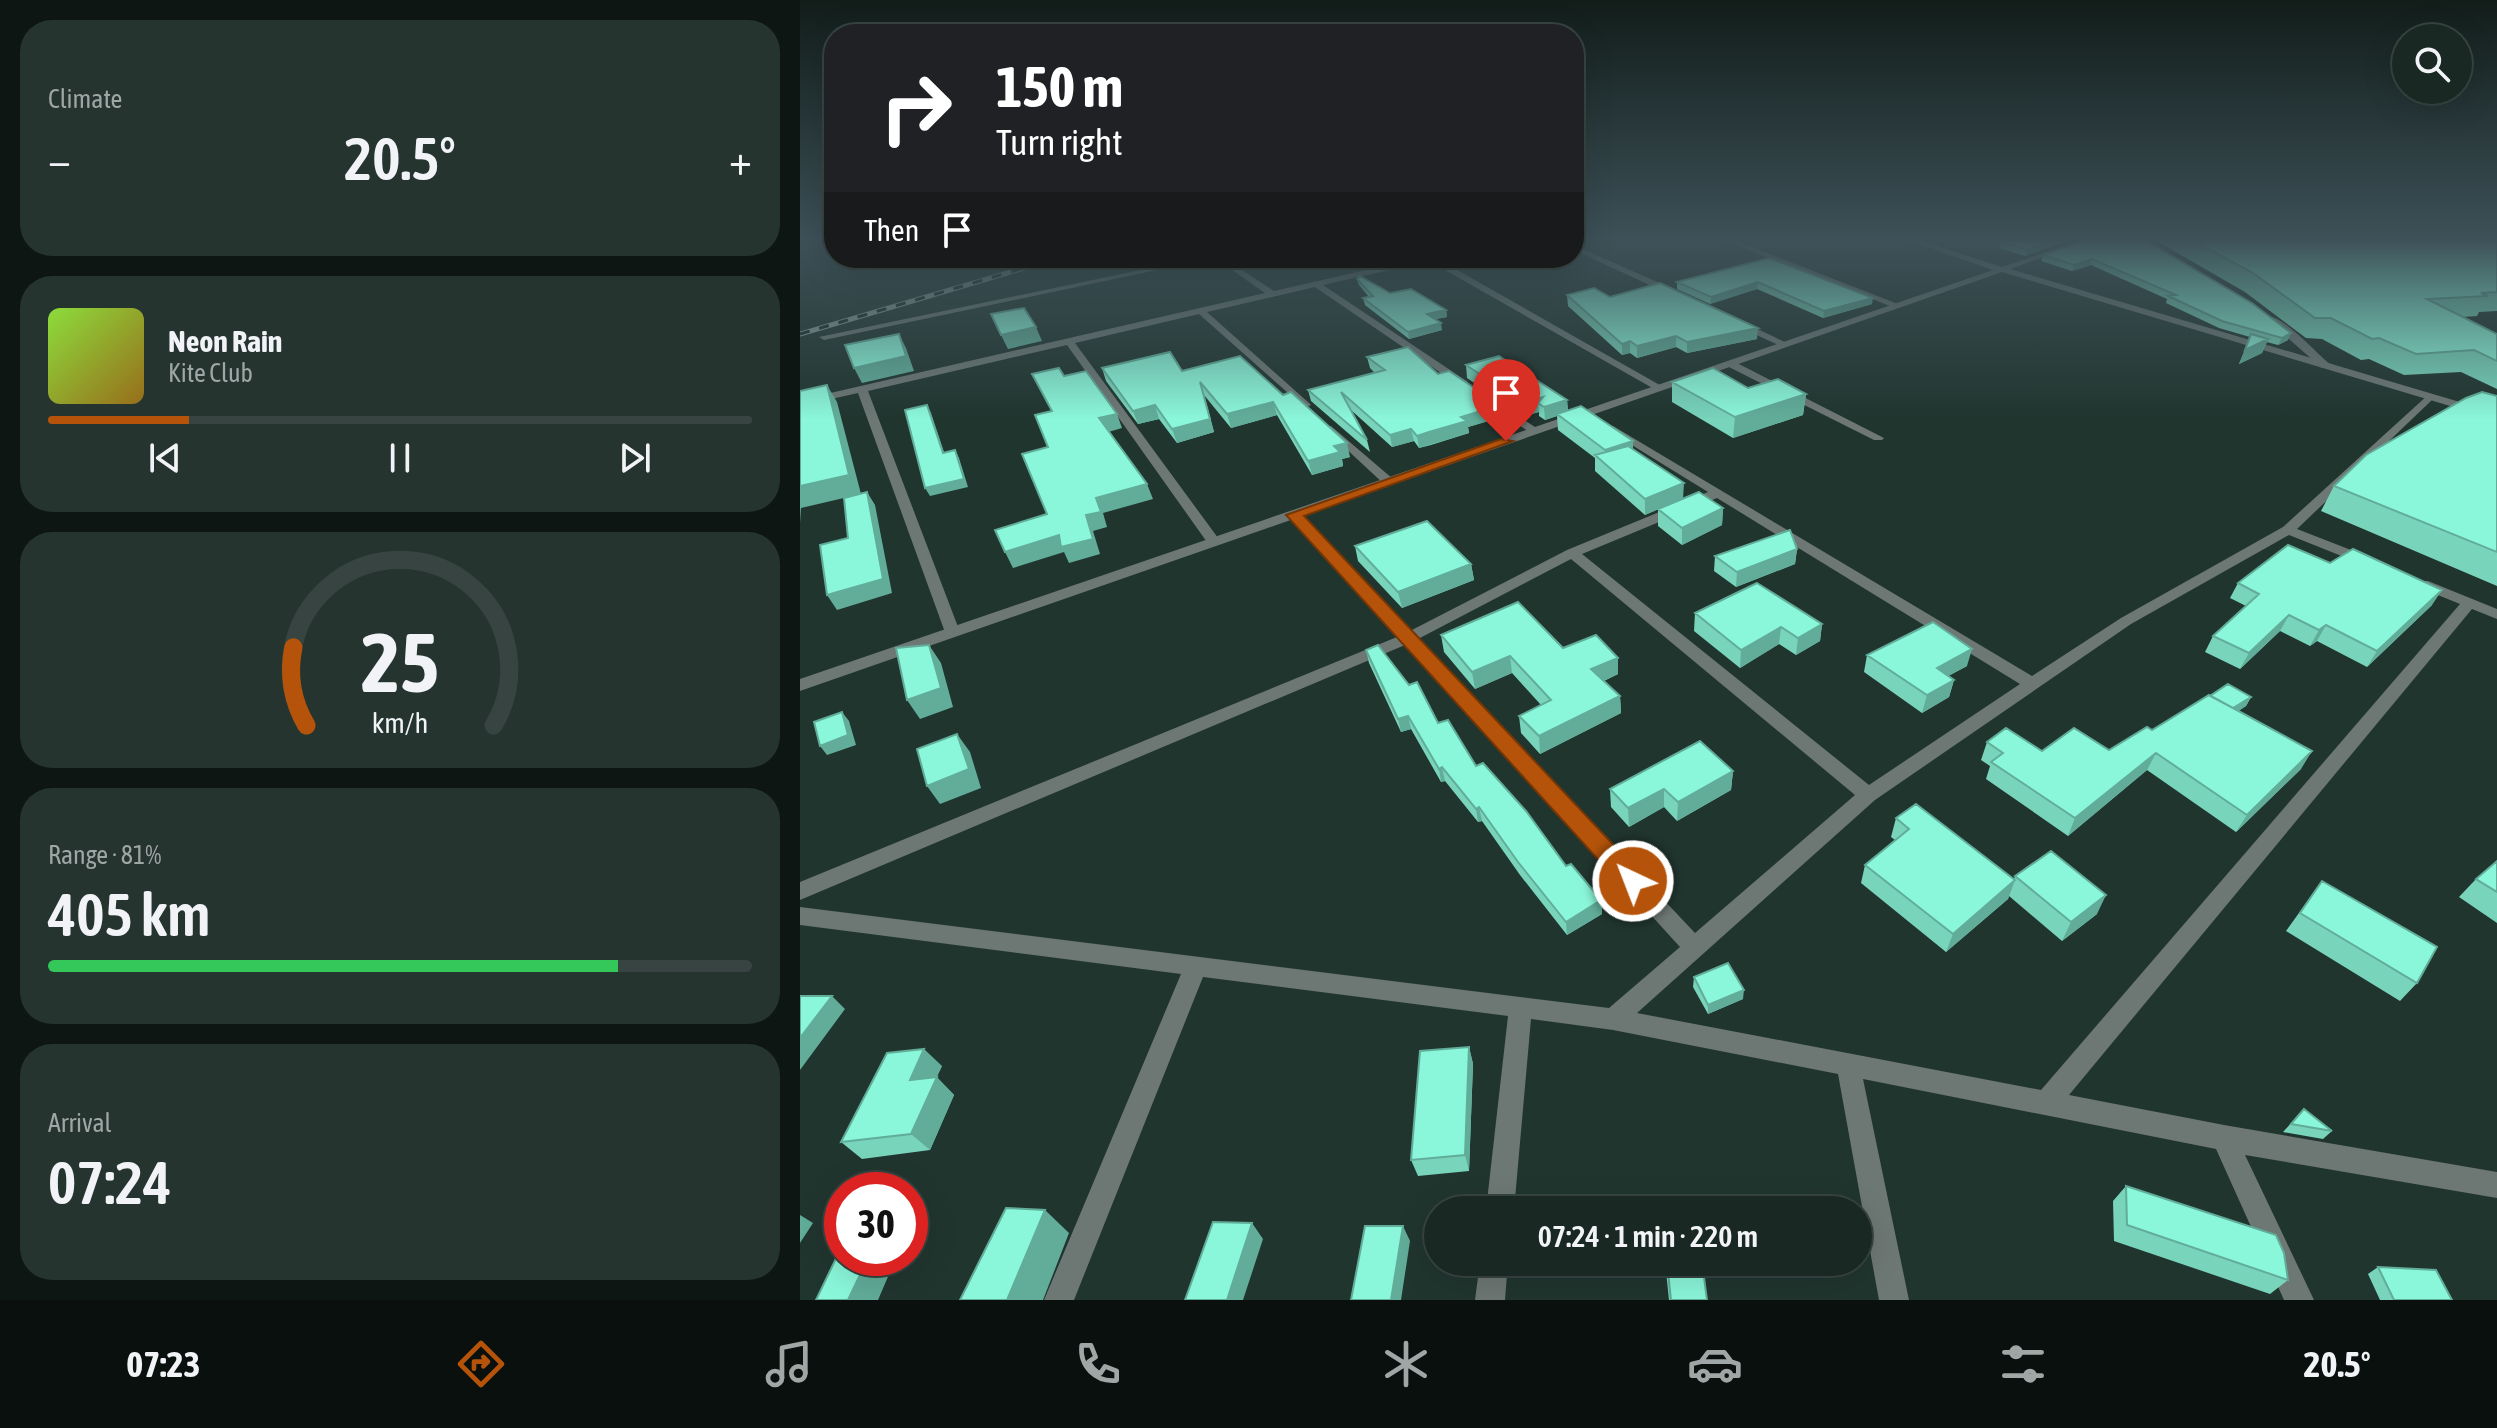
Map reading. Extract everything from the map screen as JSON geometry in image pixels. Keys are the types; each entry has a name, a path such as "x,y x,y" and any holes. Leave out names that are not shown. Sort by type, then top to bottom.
{"street":[{"path":"824,337 1011,299"},
{"path":"800,403 1253,299"},
{"path":"1338,299 1535,431"},
{"path":"1501,299 1660,388"},
{"path":"1879,299 1898,306"},
{"path":"800,685 1919,299"},
{"path":"2099,299 2497,417"},
{"path":"1201,311 1389,482"},
{"path":"2265,315 2291,333 2303,348 2326,366"},
{"path":"1729,319 1786,345"},
{"path":"1069,341 1214,542"},
{"path":"1731,364 1878,438"},
{"path":"862,389 952,632"},
{"path":"1613,1019 1868,795 2126,621 2288,530 2429,397"},
{"path":"2474,410 2497,402"},
{"path":"1587,413 2032,684"},
{"path":"800,891 1408,638 1572,553 1717,493"},
{"path":"1294,515 1694,947"},
{"path":"2288,530 2385,569"},
{"path":"1572,553 1868,795"},
{"path":"2413,580 2497,614"},
{"path":"2046,1104 2469,603"},
{"path":"801,918 1613,1019 2224,1138 2497,1185"},
{"path":"1059,1300 1196,966"},
{"path":"1501,1196 1521,1007"},
{"path":"1848,1065 1894,1300"},
{"path":"2224,1138 2299,1300"},
{"path":"1490,1300 1493,1276"}],"building":[{"path":"1364,299 1427,299 1446,310 1427,314 1441,323 1408,332"},
{"path":"1571,299 1694,299 1758,328 1687,342 1676,336 1637,346 1630,341 1622,344"},
{"path":"1796,299 1870,299 1824,311"},
{"path":"2174,299 2245,299 2291,333 2282,338 2222,321"},
{"path":"2288,299 2434,299 2427,299 2497,334 2497,361 2474,350 2416,354 2379,338 2372,339 2331,318 2315,318"},
{"path":"1024,308 1036,327 1001,335 991,314"},
{"path":"899,334 906,356 854,368 845,345"},
{"path":"2251,334 2268,339 2245,350"},
{"path":"1408,347 1438,374 1449,371 1500,405 1461,417 1467,421 1417,436 1411,429 1390,435 1341,392 1367,440 1308,390 1385,370 1367,357"},
{"path":"1170,352 1182,371 1240,356 1283,395 1291,392 1347,443 1334,446 1340,452 1308,461 1273,402 1227,414 1200,382 1210,419 1172,429 1155,405 1133,411 1102,368"},
{"path":"1499,356 1567,400 1544,407 1538,403 1543,397 1527,402 1517,399 1466,365"},
{"path":"1059,368 1064,376 1086,371 1117,414 1099,418 1147,484 1096,498 1101,512 1086,515 1093,539 1061,547 1059,535 1005,552 995,530 1047,514 1022,454 1048,447 1035,415 1052,411 1032,374"},
{"path":"1713,368 1748,388 1778,379 1806,394 1735,417 1672,382"},
{"path":"827,385 849,475 800,486 800,391"},
{"path":"2482,392 2497,396 2497,552 2334,486 2366,455"},
{"path":"927,405 943,453 955,450 964,479 925,488 905,410"},
{"path":"1581,406 1633,441 1605,450 1557,414"},
{"path":"1628,446 1684,483 1645,499 1595,455"},
{"path":"867,492 883,579 827,595 820,545 848,538 844,498"},
{"path":"1699,492 1723,508 1682,528 1658,509"},
{"path":"1427,521 1471,564 1398,592 1355,546"},
{"path":"1790,530 1797,549 1737,572 1715,556"},
{"path":"2288,545 2330,563 2353,549 2442,590 2377,651 2326,625 2319,630 2289,615 2249,653 2213,636 2259,594 2238,583"},
{"path":"1757,583 1822,624 1798,638 1781,627 1741,650 1695,613"},
{"path":"1518,602 1563,648 1596,635 1618,658 1591,669 1620,696 1539,736 1519,716 1551,700 1510,656 1472,672 1441,635"},
{"path":"1933,622 1972,649 1937,668 1954,680 1927,695 1867,655"},
{"path":"929,645 941,688 907,700 896,648"},
{"path":"1378,645 1409,685 1417,682 1438,723 1448,720 1476,766 1483,763 1526,811 1566,866 1571,864 1601,900 1566,922 1479,807 1476,809 1442,767 1439,769 1408,716 1398,719 1366,650"},
{"path":"2228,684 2251,697 2233,708 2210,696"},
{"path":"2209,695 2312,751 2247,815 2156,753 2075,818 1991,762 2003,753 1987,742 2006,728 2042,751 2074,728 2109,750 2147,727 2152,730"},
{"path":"842,712 848,735 820,746 814,722"},
{"path":"957,734 969,769 927,786 917,749"},
{"path":"1700,741 1733,771 1678,802 1664,789 1628,808 1610,789"},
{"path":"1916,804 2015,880 1953,934 1865,865 1909,829 1896,818"},
{"path":"2051,851 2106,895 2071,922 2015,876"},
{"path":"2497,861 2497,892 2476,879"},
{"path":"2322,881 2437,947 2417,983 2300,913"},
{"path":"1728,963 1744,990 1708,1005 1694,977"},
{"path":"800,996 832,996 800,1038"},
{"path":"1469,1047 1465,1155 1411,1160 1420,1051"},
{"path":"924,1049 910,1080 937,1077 911,1134 841,1142 887,1053"},
{"path":"2304,1109 2332,1131 2291,1124"},
{"path":"2126,1186 2276,1235 2284,1253 2288,1280 2127,1225"},
{"path":"1006,1208 1045,1210 1007,1300 960,1300"},
{"path":"1213,1222 1252,1223 1227,1300 1185,1300"},
{"path":"1365,1226 1403,1226 1391,1300 1351,1300"},
{"path":"2378,1267 2436,1270 2452,1300 2394,1300"},
{"path":"828,1276 859,1276 848,1300 816,1300"},
{"path":"1668,1276 1704,1276 1707,1300 1671,1300"}],"railway":[{"path":"800,334 920,299"}],"route":[{"path":"1506,441 1294,515 1633,881"}]}
